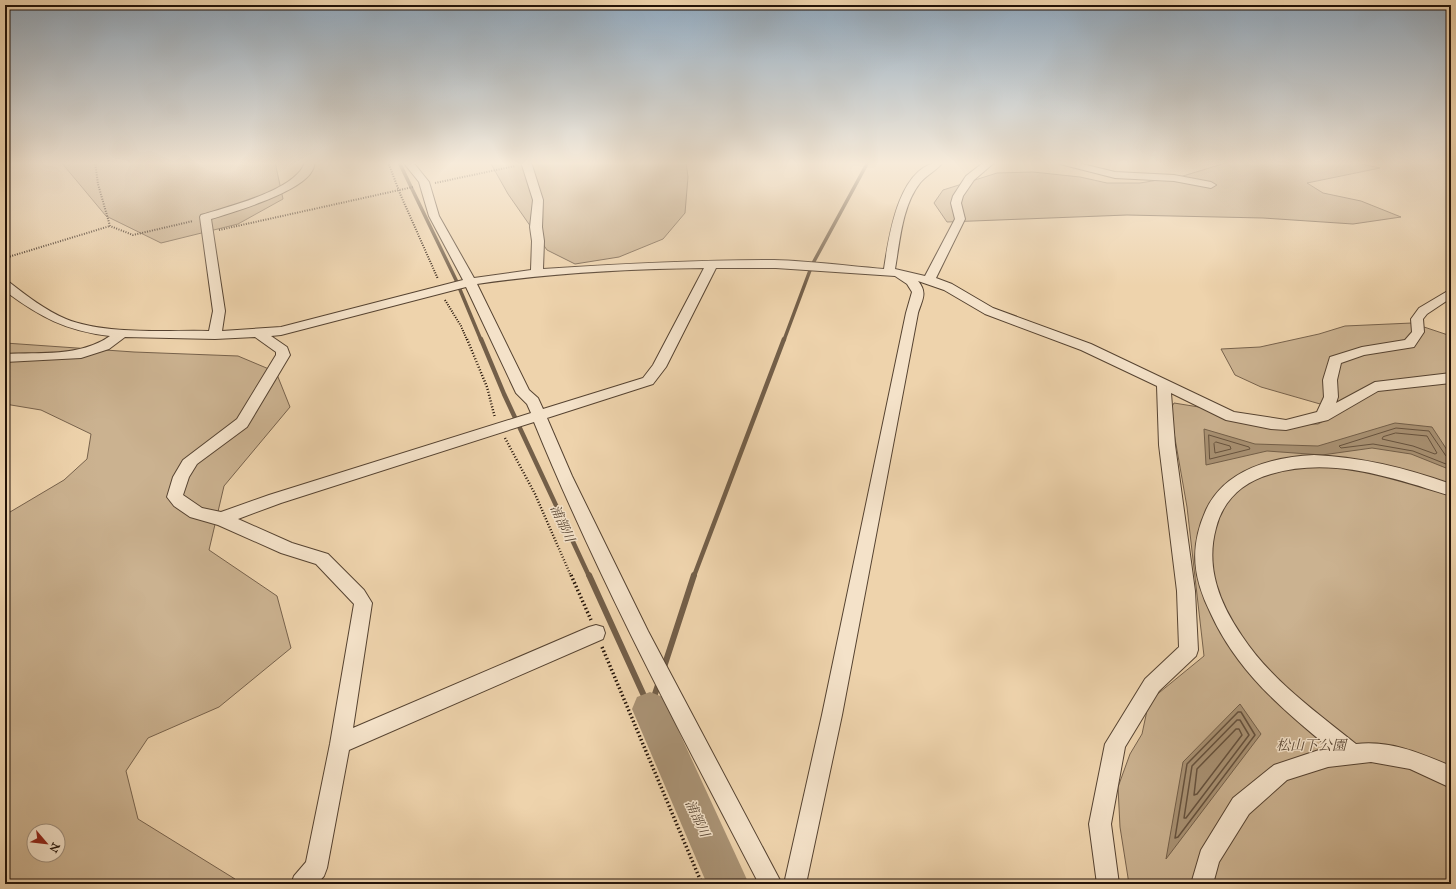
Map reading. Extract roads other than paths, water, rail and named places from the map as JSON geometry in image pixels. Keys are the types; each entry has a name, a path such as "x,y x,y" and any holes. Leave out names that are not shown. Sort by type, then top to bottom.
{"street":[{"path":"215,335 219,311 205,217 243,203"},
{"path":"430,203 434,216 470,282 523,394 533,401 564,476 641,637 771,884"},
{"path":"537,273 538,241 536,227 538,203"},
{"path":"892,273 900,211 904,203"},
{"path":"929,280 946,246 958,227 960,219 956,203"},
{"path":"221,519 275,499 648,381 659,367 712,264"},
{"path":"5,285 33,307 63,323 83,328 122,333 215,335 259,334 296,328 470,282 537,273 659,265 776,264 892,273 929,280 948,287 989,311 1086,347 1231,416 1251,421 1286,425 1323,416 1375,388 1451,378"},
{"path":"795,884 809,826 857,583 902,374 913,310 918,298 918,290 909,280 892,273"},
{"path":"1323,416 1331,397 1330,380 1335,360 1362,351 1408,344 1418,332 1418,319 1423,311 1451,293"},
{"path":"5,358 81,354 104,346 122,333"},
{"path":"259,334 282,350 283,355 242,423 192,460 185,467 177,486 175,497 183,506 200,514 221,519 287,548 322,559 358,595 363,603 340,744 316,868 302,884"},
{"path":"1108,884 1100,824 1115,744 1152,684 1189,650 1186,591 1167,444 1164,384"},
{"path":"1353,754 1296,709 1253,664 1236,643 1227,628 1206,582 1203,564 1203,549 1214,508 1227,491 1242,479 1265,469 1293,462 1329,462 1397,472 1451,490"},
{"path":"340,744 596,633"},
{"path":"1202,884 1209,858 1241,806 1281,772 1328,757 1371,752 1411,759 1451,777"}],"water":[{"path":"1395,423 1432,427 1451,456 1451,470 1411,454 1372,448 1322,455 1267,451 1206,465 1204,429 1255,444 1318,446"},
{"path":"1240,704 1261,734 1166,859 1183,762"}],"waterway":[{"name":"浦部川","path":"419,203 456,280 481,340"},
{"path":"784,340 812,265 845,203"},
{"name":"浦部川","path":"481,339 504,394 589,576"},
{"path":"694,576 784,339"},
{"name":"浦部川","path":"589,575 650,709 659,682"},
{"path":"664,667 694,575"},
{"name":"浦部川","path":"650,709 728,884"}],"park label":[{"name":"松山下公園","path":"1311,745"}]}
